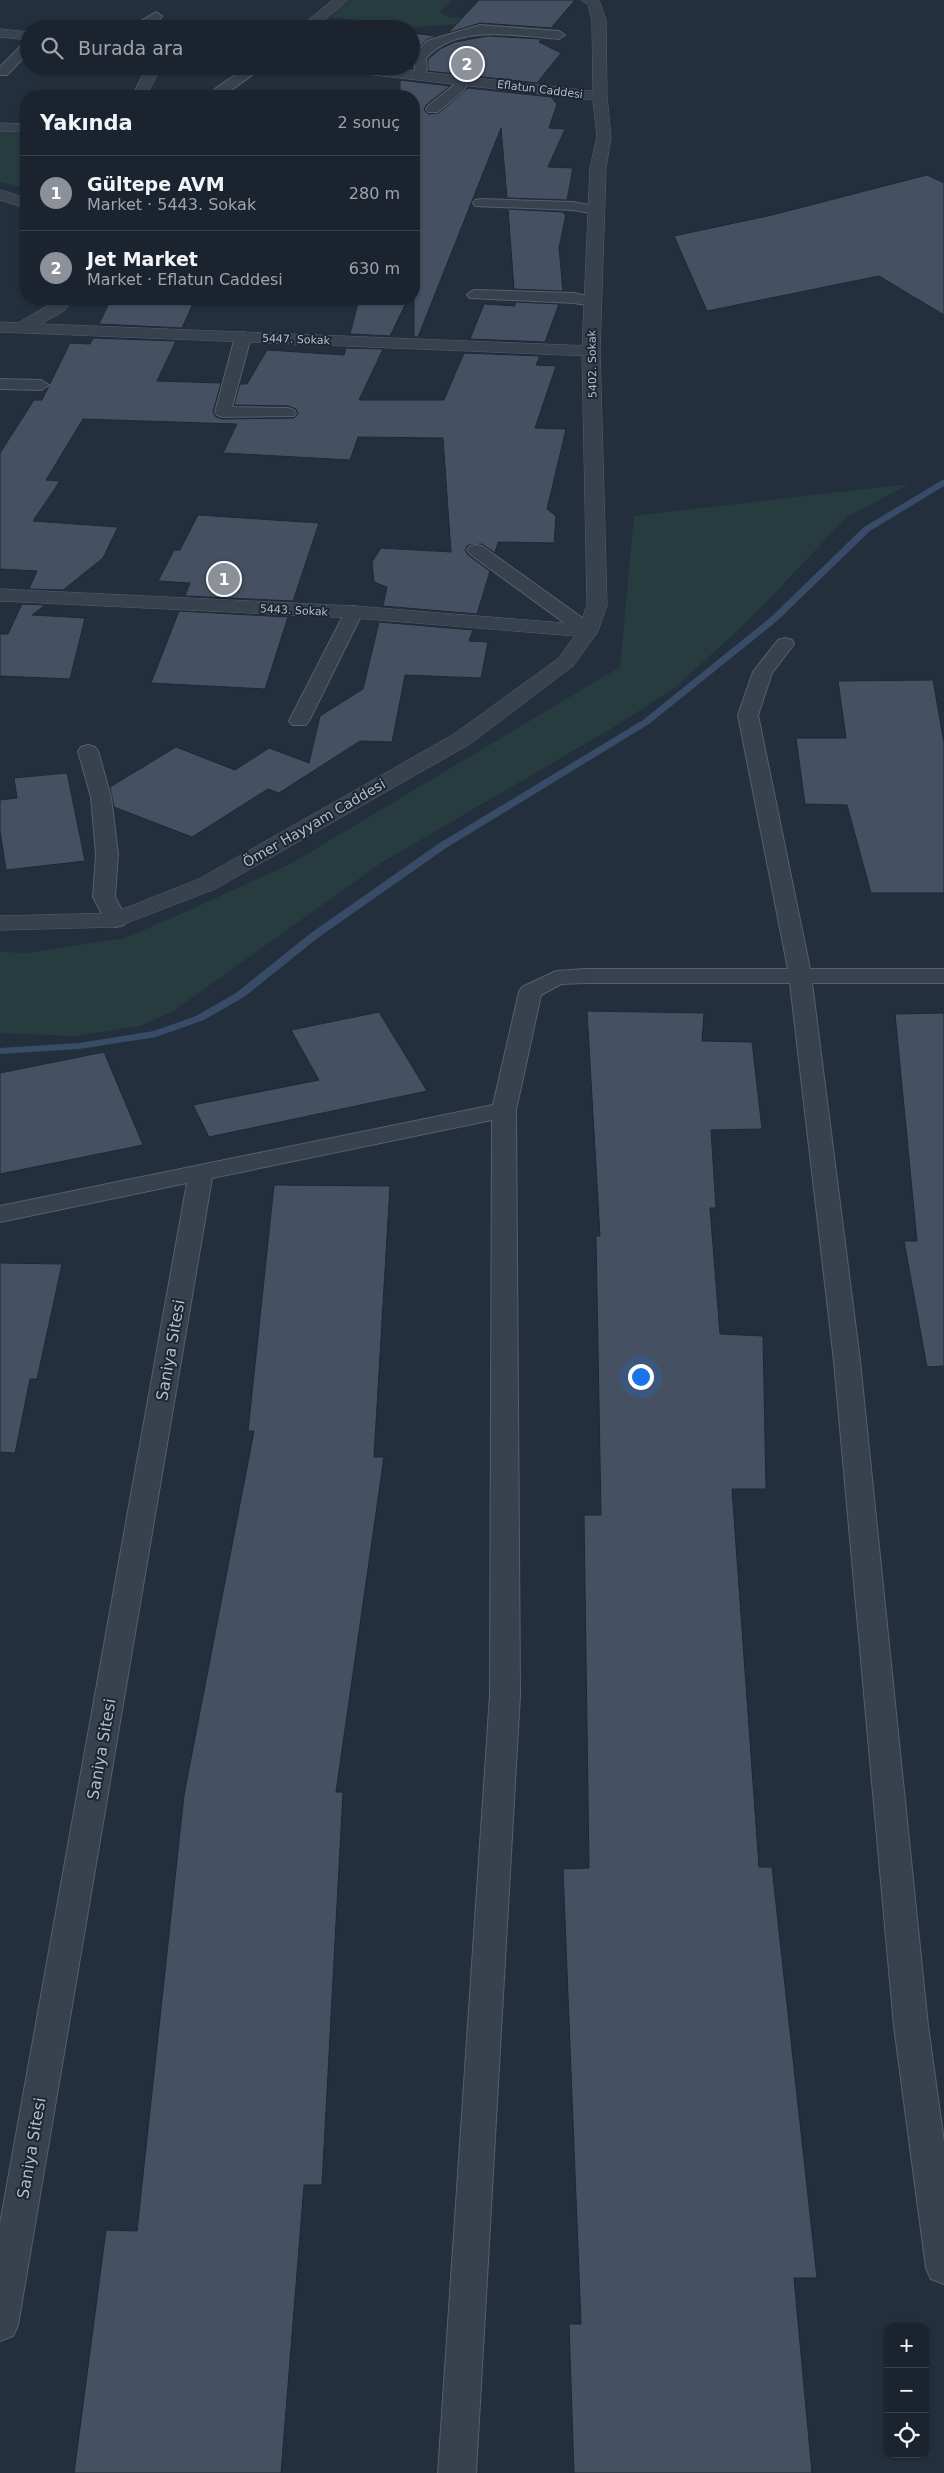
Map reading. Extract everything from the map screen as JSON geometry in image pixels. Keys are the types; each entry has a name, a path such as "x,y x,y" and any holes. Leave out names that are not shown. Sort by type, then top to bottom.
{"street":[{"path":"316,20 341,0"},
{"name":"5402. Sokak","path":"588,0 594,4 598,20 600,96 604,137 598,168 591,351 597,606 588,631"},
{"path":"0,34 20,35"},
{"path":"142,90 150,75"},
{"name":"Eflatun Caddesi","path":"418,75 600,96"},
{"path":"0,127 20,128"},
{"path":"0,195 20,201"},
{"path":"0,346 7,338 60,305"},
{"name":"5447. Sokak","path":"0,327 591,351"},
{"name":"5443. Sokak","path":"0,595 354,612 588,631"},
{"name":"Ömer Hayyam Caddesi","path":"0,923 22,924 116,920 207,884 462,739 566,662 588,631"}],"lane":[{"path":"149,20 156,16"},
{"path":"420,56 431,44 480,29 559,35"},
{"path":"2,72 20,54"},
{"path":"222,90 245,75"},
{"path":"433,109 459,86 462,80"},
{"path":"480,202 573,206 596,210"},
{"path":"475,295 592,301"},
{"path":"243,337 223,412 288,413"},
{"path":"0,384 41,385"},
{"path":"476,550 588,631"},
{"path":"299,721 354,612"},
{"path":"785,644 763,672 748,715 800,976 848,1370 911,2026 944,2268"},
{"path":"88,751 101,797 107,854 104,897 116,920"},
{"path":"457,2473 505,1695 504,1110 530,992 556,978 586,976 944,976"},
{"path":"0,1214 504,1110"},
{"name":"Saniya Sitesi","path":"0,2325 201,1172"}],"green space":[{"path":"350,0 452,0 439,12 448,17 461,18 457,24 420,27 420,20 356,20 330,17"},
{"path":"0,132 20,133 20,187 0,182"},
{"path":"909,484 847,517 751,618 676,687 609,730 381,863 172,1012 140,1026 75,1036 0,1033 0,952 28,953 124,938 290,864 620,667 634,516"}],"building":[{"path":"479,0 575,0 551,28 480,23 448,33"},
{"path":"420,34 437,36 426,40 420,47"},
{"path":"488,36 541,39 539,42 561,53 537,83 428,71 428,59 440,49 455,42"},
{"path":"400,80 450,86 426,105 424,110 428,114 439,113 468,88 551,97 557,104 549,128 565,129 548,167 573,168 567,200 507,198 501,128 418,337 414,337 414,305 420,305 420,90 400,90"},
{"path":"927,175 944,183 944,315 879,276 707,311 674,236 772,215"},
{"path":"508,209 564,212 566,214 559,248 563,291 514,289"},
{"path":"515,302 559,304 545,342 470,339 484,304 515,306"},
{"path":"108,305 192,305 182,328 99,324"},
{"path":"357,305 405,305 390,336 350,334"},
{"path":"93,338 176,341 157,381 221,383 213,412 216,417 223,419 294,418 298,414 296,409 288,406 234,405 240,384 247,384 267,350 344,355 346,348 383,349 359,400 444,400 464,353 540,356 536,365 556,366 535,428 566,429 547,509 556,516 554,543 498,542 495,553 482,544 468,545 465,550 468,555 490,571 477,614 383,606 387,587 374,582 372,562 381,548 451,552 443,438 358,437 350,460 223,453 237,424 83,419 46,480 60,481 33,521 118,527 103,558 63,590 29,589 37,571 1,569 0,571 0,453 34,400 42,400 70,343 90,344"},
{"path":"198,515 319,523 293,601 185,596 190,583 158,581 174,550 180,550"},
{"path":"22,604 45,605 32,615 85,618 70,679 0,676 0,634 8,634"},
{"path":"179,611 288,617 265,689 151,683"},
{"path":"379,622 473,630 469,641 488,642 481,678 405,675 392,742 360,741 279,793 268,789 192,837 114,807 110,787 176,747 235,770 269,748 309,763 320,716 363,689"},
{"path":"933,680 944,743 944,893 871,893 847,805 805,804 796,738 846,738 838,681"},
{"path":"67,773 85,861 6,870 0,831 0,800 17,798 14,778"},
{"path":"587,1011 704,1013 702,1041 752,1042 762,1129 711,1130 716,1208 710,1208 720,1334 763,1336 766,1489 732,1489 759,1867 772,1867 817,2278 794,2278 812,2473 574,2473 569,2324 581,2324 563,1869 589,1868 584,1515 601,1515 596,1236 600,1236"},
{"path":"379,1012 427,1091 209,1137 193,1105 319,1080 291,1030"},
{"path":"944,1013 944,1366 927,1367 904,1241 917,1241 895,1014"},
{"path":"104,1052 143,1145 0,1174 0,1073"},
{"path":"274,1185 390,1186 374,1457 384,1457 336,1792 343,1792 322,2185 304,2185 281,2473 74,2473 106,2230 137,2231 184,1795 254,1431 248,1431"},
{"path":"0,1263 62,1264 37,1379 30,1379 15,1453 0,1452"}],"waterway":[{"path":"0,1051 79,1046 156,1034 200,1018 240,995 315,935 442,846 646,722 774,619 867,529 944,482"}],"place":[{"name":"Jet Market","path":"467,64"},
{"name":"Gültepe AVM","path":"224,579"}]}
